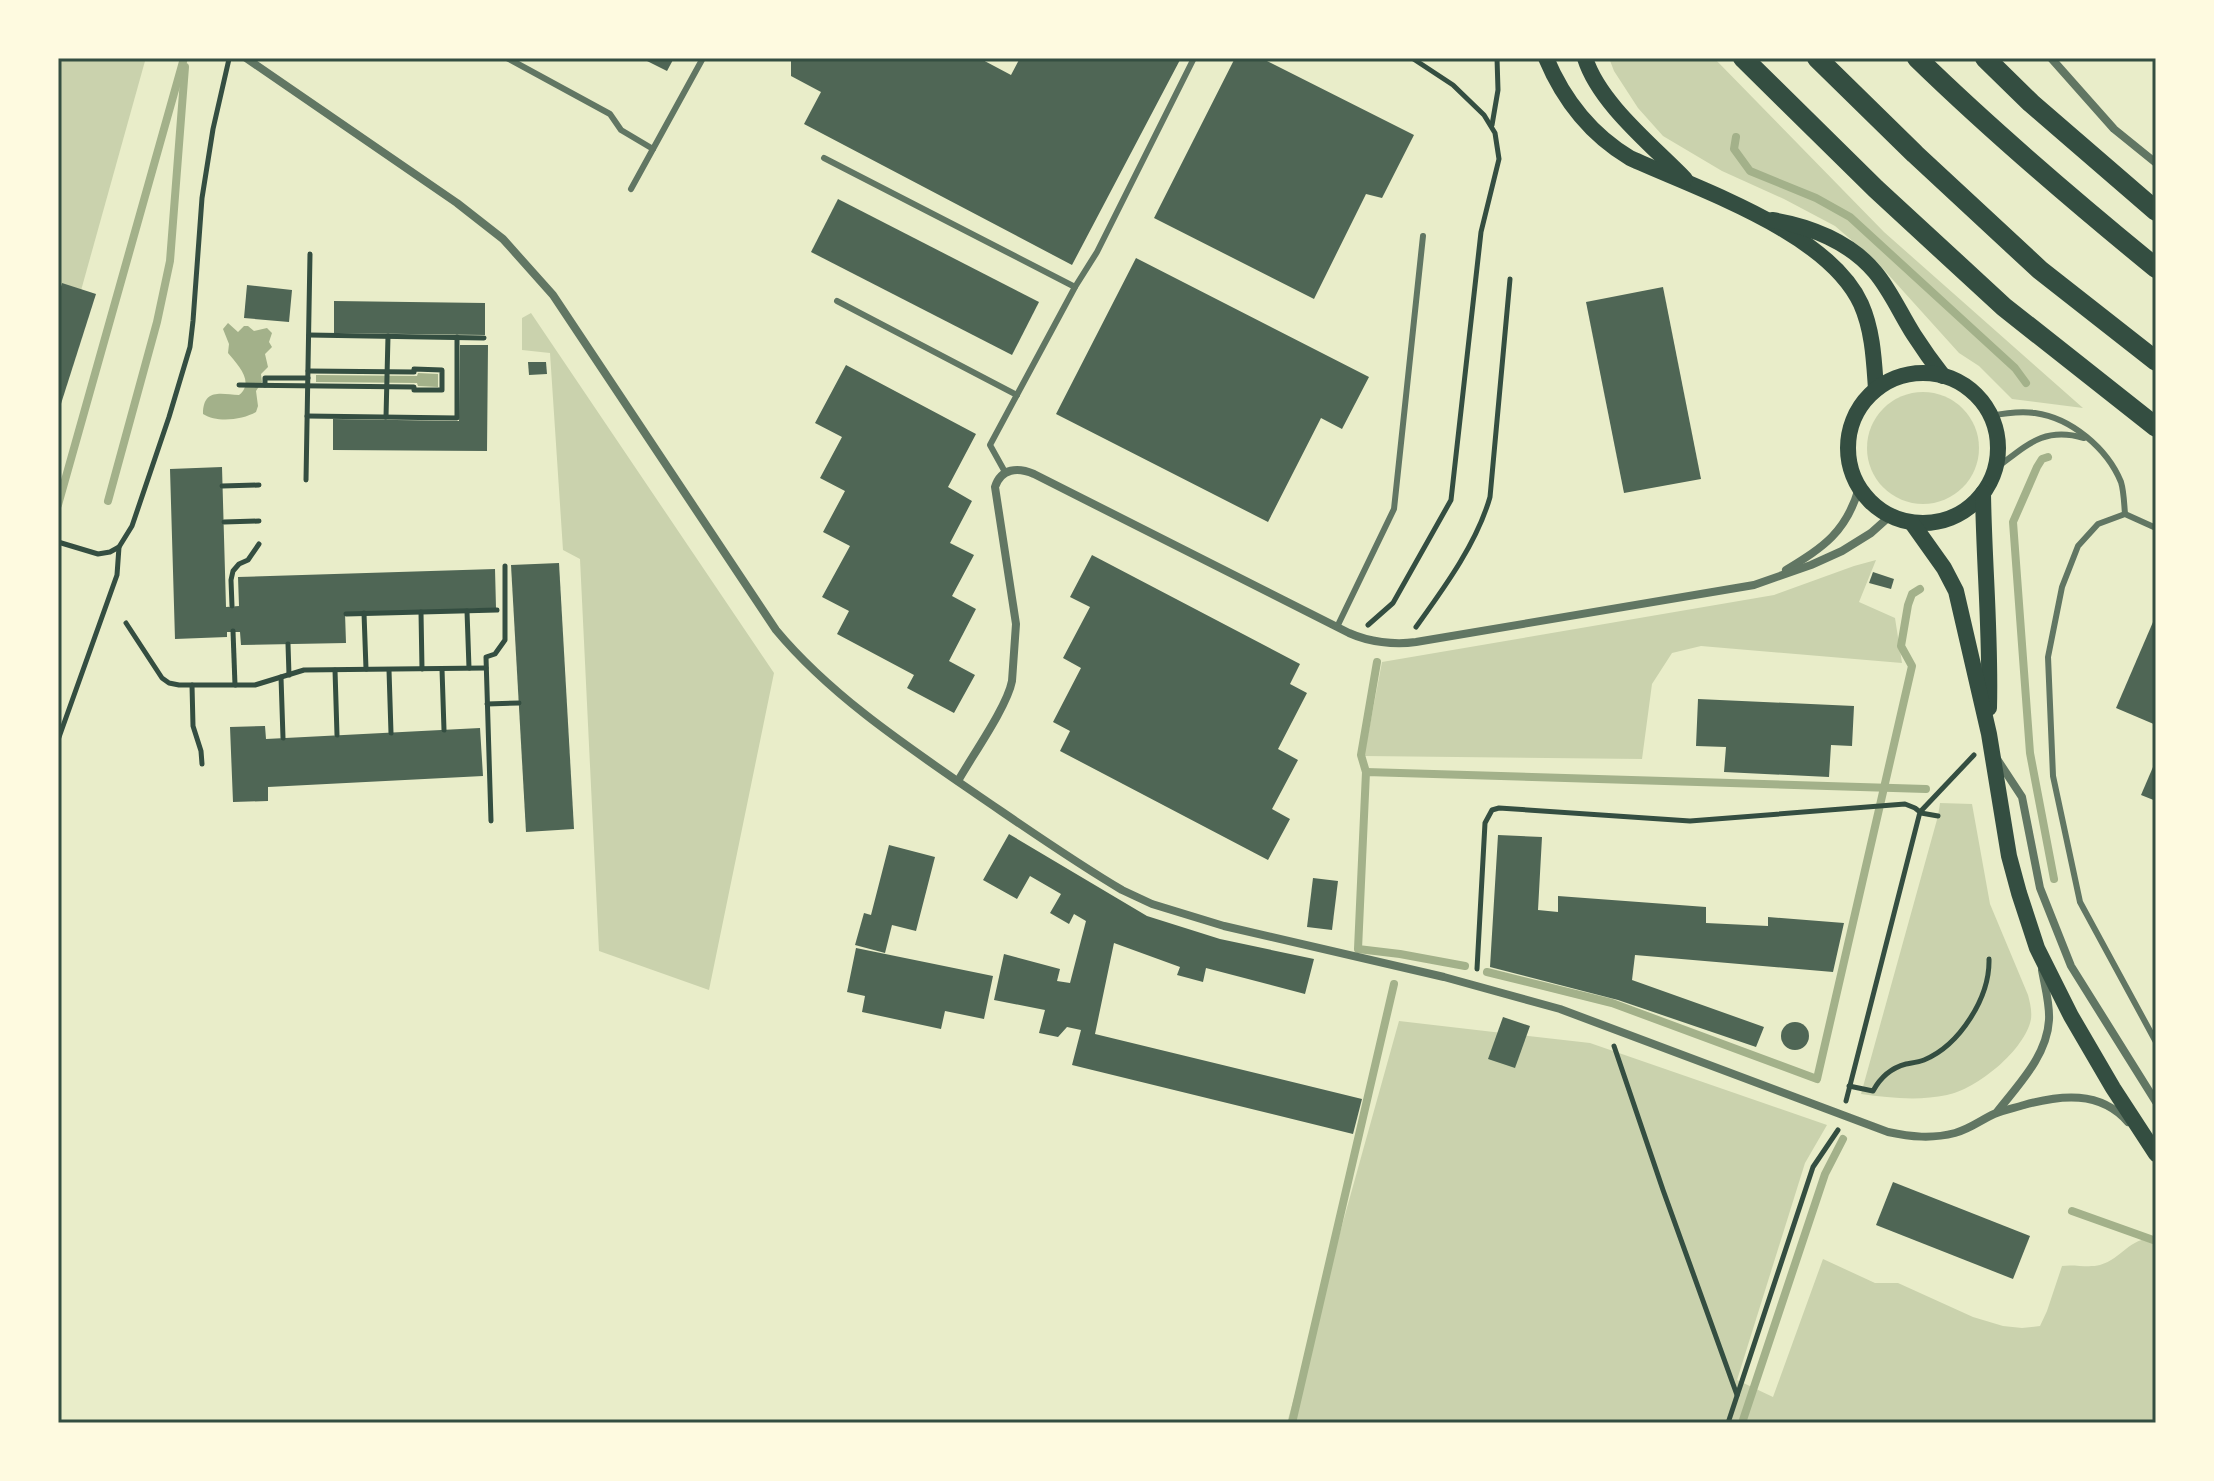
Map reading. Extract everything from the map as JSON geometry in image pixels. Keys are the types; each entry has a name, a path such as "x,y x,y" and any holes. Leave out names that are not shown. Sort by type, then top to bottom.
{"highway":[{"path":"1743,58 1876,189 2004,307 2156,427"},
{"path":"1817,58 1925,164 2040,270 2156,361"},
{"path":"1917,58 2055,185 2156,268"},
{"path":"1985,58 2031,103 2156,211"}],"main road":[{"path":"1546,58 1570,104 1582,120 1613,148 1764,218 1824,257 1856,294 1865,314 1871,338 1876,389"},
{"path":"1585,58 1592,76 1618,112 1692,186"},
{"path":"1764,218 1792,223 1819,233 1843,245 1865,262 1883,283 1943,376"},
{"path":"1923,373 1943,376 1971,391 1990,416 1998,443 1995,469 1983,493 1969,508 1951,518 1912,523 1890,516 1873,504 1859,488 1849,461 1850,429 1858,409 1876,389 1890,381 1923,373"},
{"path":"1983,493 1990,646 1990,741"},
{"path":"1912,523 1944,568 1956,591 1990,741 2009,856 2037,948 2071,1016 2156,1156"}],"street":[{"path":"246,58 457,203 517,253 566,313 791,649 840,693 931,764 1097,875 1152,904 1224,926 1476,985 1560,1009 1888,1132 1917,1137 1941,1136 1964,1130 1996,1113 2060,1097 2091,1099 2124,1118 2156,1156"},
{"path":"2051,58 2114,129 2156,163"},
{"path":"958,781 1007,696 1012,681 1016,624 995,487 1005,472 1020,469 1034,474 1356,637 1403,643 1726,591 1772,579 1842,551 1878,528 1890,516"},
{"path":"1772,579 1819,550 1834,536 1850,514 1859,488"},
{"path":"1990,741 2022,797 2040,888 2062,947 2079,981 2156,1102"},
{"path":"1996,1113 2036,1060 2046,1039 2049,1009 2037,948"}],"lane":[{"path":"507,58 610,114 621,130 653,149"},
{"path":"631,189 703,58"},
{"path":"1005,472 990,445 1097,252 1194,58"},
{"path":"824,158 1075,287"},
{"path":"1337,627 1394,509 1423,236"},
{"path":"837,301 1017,395"},
{"path":"1990,416 2020,412 2047,416 2076,429 2106,456 2116,473 2123,492 2125,514"},
{"path":"1995,469 2039,438 2064,433 2086,438"},
{"path":"2156,528 2125,514 2098,524 2078,546 2062,587 2048,657 2053,776 2080,902 2156,1042"}],"path":[{"path":"58,740 117,575 119,547 132,526 190,347 202,198 213,129 230,58"},
{"path":"1356,637 1393,603 1451,500 1481,232 1499,159 1492,126 1453,85 1412,58"},
{"path":"1492,126 1498,90 1497,58"},
{"path":"306,480 310,254"},
{"path":"1403,643 1472,541 1492,490 1510,279"},
{"path":"309,335 484,338"},
{"path":"386,417 388,336"},
{"path":"307,416 457,418 457,337"},
{"path":"239,385 442,390 442,370 265,378 265,385"},
{"path":"222,486 259,485"},
{"path":"224,522 259,521"},
{"path":"58,542 98,554 119,547"},
{"path":"232,606 233,571 248,560 259,544"},
{"path":"491,821 486,657 495,654 505,640 505,566"},
{"path":"346,614 497,610"},
{"path":"467,611 469,668"},
{"path":"421,612 422,669"},
{"path":"364,613 366,669"},
{"path":"126,623 162,678 174,685 255,685 304,670 486,668"},
{"path":"233,631 235,685"},
{"path":"288,644 289,675"},
{"path":"389,669 391,733"},
{"path":"442,669 444,730"},
{"path":"335,670 337,735"},
{"path":"281,677 283,738"},
{"path":"192,685 193,726 202,764"},
{"path":"487,704 519,703"},
{"path":"1728,1423 1813,1167 1837,1132 1920,812 1990,741"},
{"path":"1476,985 1485,823 1492,810 1690,821 1905,804 1938,816"},
{"path":"1849,1086 1873,1091 1883,1077 1894,1069 1924,1060 1941,1050 1978,1007 1985,988 1989,959"},
{"path":"1608,1027 1737,1396"}],"shaded area":[{"path":"58,58 141,58 145,61 58,373"},
{"path":"1609,58 1714,58 1884,232 2083,408 2012,399 1979,366 1959,353 1876,261 1835,226 1722,171 1663,136 1638,108"},
{"path":"531,313 774,673 709,990 599,951 580,559 563,550 550,353 522,350 522,318"},
{"path":"228,323 238,332 248,326 254,331 267,328 272,333 269,342 272,347 265,354 268,367 261,374 262,382 256,391 256,412 237,419 203,414 210,396 239,395 244,390 243,374 228,353 229,344 223,329"},
{"path":"418,373 438,374 438,387 418,386 417,383 316,382 316,375 417,376"},
{"path":"1923,392 1944,396 1962,409 1975,427 1979,448 1975,469 1962,487 1944,500 1923,504 1902,500 1884,487 1871,469 1867,448 1871,427 1884,409 1902,396"},
{"path":"1876,560 1859,602 1895,618 1902,663 1701,646 1672,653 1652,684 1642,759 1364,756 1382,662 1774,595"},
{"path":"1940,803 1972,804 1990,904 2028,995 2031,1019 2020,1043 2010,1055 1985,1076 1959,1091 1915,1098 1861,1094 1938,816"},
{"path":"1399,1021 1590,1043 1827,1125 1805,1163 1737,1380 1773,1397 1823,1259 1875,1283 1898,1283 1973,1317 2022,1328 2040,1326 2062,1266 2100,1265 2132,1244 2156,1238 2156,1423 1287,1423"}],"building":[{"path":"641,58 674,58 667,71"},
{"path":"791,58 979,58 1011,75 1020,58 1181,58 1072,265 804,124 821,92 791,76"},
{"path":"1235,58 1261,58 1414,135 1382,198 1366,194 1314,299 1154,218"},
{"path":"838,199 1039,302 1012,355 811,252"},
{"path":"1136,258 1369,377 1342,429 1321,418 1268,522 1056,414"},
{"path":"62,283 96,294 59,410 58,297"},
{"path":"247,285 292,290 289,322 244,318"},
{"path":"1663,287 1701,479 1624,493 1586,302"},
{"path":"334,301 485,303 485,335 334,333"},
{"path":"460,345 488,345 487,451 333,450 333,419 459,421"},
{"path":"528,362 546,362 547,374 529,375"},
{"path":"846,365 976,434 948,487 972,501 950,543 974,555 952,596 976,609 949,661 975,675 954,713 907,688 914,675 837,634 849,611 822,597 850,546 823,532 845,491 820,478 842,437 815,423"},
{"path":"222,467 226,607 239,606 238,577 495,569 496,608 345,613 346,643 241,645 240,632 227,632 227,637 175,639 170,469"},
{"path":"1092,555 1300,664 1290,684 1307,693 1278,749 1298,760 1272,809 1290,819 1268,860 1060,751 1070,731 1053,722 1081,668 1063,658 1090,607 1070,597"},
{"path":"559,563 574,829 526,832 511,565"},
{"path":"1873,572 1894,579 1891,589 1869,583"},
{"path":"2156,615 2156,725 2116,708"},
{"path":"1698,699 1854,706 1852,746 1831,745 1829,777 1724,772 1726,747 1696,746"},
{"path":"265,726 266,739 480,728 483,776 268,787 268,801 233,802 230,727"},
{"path":"2156,760 2156,801 2141,795"},
{"path":"1009,834 1147,916 1220,939 1314,959 1305,994 1206,968 1203,982 1177,975 1180,967 1114,943 1095,1034 1362,1099 1353,1134 1072,1065 1081,1030 1067,1027 1058,1037 1039,1033 1045,1010 994,1000 1004,954 1060,969 1057,981 1070,983 1086,921 1074,914 1069,924 1050,913 1061,894 1030,876 1017,899 983,880"},
{"path":"1498,835 1542,837 1538,910 1558,912 1558,896 1706,907 1706,923 1768,926 1768,917 1844,923 1833,972 1635,955 1632,980 1764,1027 1756,1047 1618,1000 1490,967"},
{"path":"889,845 935,857 916,931 892,925 885,953 855,945 864,913 871,915"},
{"path":"1313,878 1338,881 1332,930 1307,927"},
{"path":"856,948 993,976 984,1019 945,1011 941,1029 862,1012 865,996 847,992"},
{"path":"1503,1017 1530,1026 1515,1068 1488,1059"},
{"path":"1795,1022 1805,1026 1809,1036 1805,1046 1795,1050 1785,1046 1781,1036 1785,1026"},
{"path":"1893,1182 2030,1236 2013,1279 1876,1225"}],"waterway":[{"path":"58,505 184,58"},
{"path":"108,501 157,322 170,261 185,67"},
{"path":"1736,137 1734,149 1750,171 1816,198 1850,217 2015,368 2026,383"},
{"path":"2048,457 2042,459 2037,467 2013,522 2030,753 2054,879"},
{"path":"1487,972 1612,1003 1817,1079 1912,666 1901,646 1908,605 1912,594 1920,589"},
{"path":"1366,772 1361,755 1377,662"},
{"path":"1465,966 1358,949 1366,772 1926,789"},
{"path":"1292,1423 1394,984"},
{"path":"1742,1423 1825,1174 1843,1139"},
{"path":"2072,1211 2156,1241"}]}
